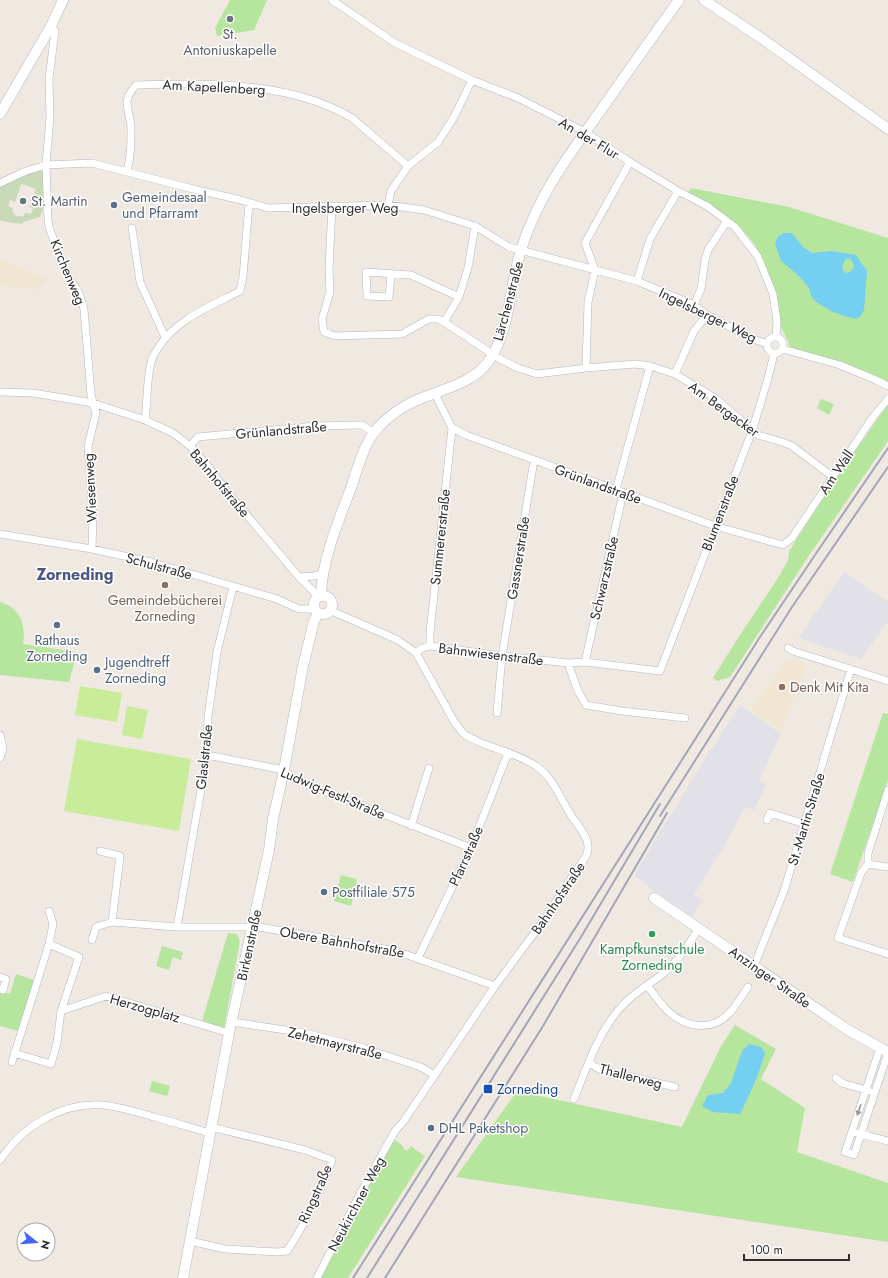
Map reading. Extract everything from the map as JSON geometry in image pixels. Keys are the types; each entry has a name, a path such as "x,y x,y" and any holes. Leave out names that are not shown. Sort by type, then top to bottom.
{"street":[{"path":"0,114 51,26 63,0"},
{"name":"An der Flur","path":"332,0 395,43 472,80 518,98 584,132 678,191 707,206 735,227 758,256 773,294 777,321 776,337"},
{"path":"670,0 671,10"},
{"name":"Lärchenstraße","path":"320,597 323,573 340,519 362,456 374,433 389,417 404,406 461,382 476,374 488,362 499,341 506,319 521,250 532,220 541,202 553,180 584,132 679,0"},
{"path":"704,0 764,40 888,129"},
{"name":"Kirchenweg","path":"51,26 55,31 49,78 50,117 46,165 49,227 65,271 79,293 84,309 91,395 93,403"},
{"path":"388,205 391,191 408,166 438,142 454,117 472,80"},
{"name":"Am Kapellenberg","path":"127,171 131,156 131,126 126,108 128,93 136,85 173,84 236,86 262,89 294,95 322,103 352,118 408,166"},
{"path":"586,368 588,302 596,270 585,243 630,162"},
{"name":"Ingelsberger Weg","path":"0,183 26,171 46,165 92,163 268,208 388,205 424,210 475,226 509,247 637,281 694,305 707,315 751,338 767,344"},
{"path":"637,281 650,239 678,191"},
{"path":"145,420 152,358 165,337 191,316 240,291 243,276 249,203"},
{"path":"332,207 329,269 330,292 322,319 324,332 335,336 402,334 429,319 444,322 459,298 468,268 475,226"},
{"path":"694,305 701,289 708,250 727,221"},
{"path":"132,228 140,282 165,337"},
{"path":"391,274 389,297 367,296 366,272 412,275 459,298"},
{"path":"675,374 694,331 707,315"},
{"name":"Am Bergacker","path":"444,322 492,354 518,368 537,374 635,364 650,366 675,374 715,398 758,435 792,446 833,477"},
{"path":"776,337 783,341 783,349 780,353 774,354 769,352 767,344 771,338 776,337"},
{"path":"783,349 840,365 888,386"},
{"name":"Blumenstraße","path":"660,671 752,431 774,354"},
{"name":"Schwarzstraße","path":"585,662 620,491 650,366"},
{"name":"Bahnhofstraße","path":"0,392 38,393 93,403 145,420 172,433 190,446 299,577 320,597"},
{"path":"435,394 452,428"},
{"name":"Am Wall","path":"783,545 792,538 873,417 888,399"},
{"name":"Wiesenweg","path":"92,549 93,516 88,446 96,413 93,403"},
{"name":"Grünlandstraße","path":"190,446 198,437 315,426 362,425 374,433"},
{"name":"Grünlandstraße","path":"452,428 466,435 715,526 783,545"},
{"name":"Summererstraße","path":"430,646 430,632 452,428"},
{"name":"Gassnerstraße","path":"497,713 502,656 534,460"},
{"name":"Schulstraße","path":"0,534 92,549 151,562 277,599 299,609 316,611"},
{"path":"299,577 314,576 323,573"},
{"name":"Glaslstraße","path":"177,927 208,755 208,717 217,652 233,587"},
{"path":"320,597 327,597 330,600 330,608 328,612 324,614 316,611 315,603 320,597"},
{"name":"Bahnhofstraße","path":"330,608 334,612 398,640 416,654 463,733 491,747 537,766 552,782 587,842 588,851 544,920 495,986 403,1122 395,1130"},
{"name":"Birkenstraße","path":"183,1278 232,1022 269,850 273,819 284,770 303,666 316,611"},
{"name":"Bahnwiesenstraße","path":"416,654 422,648 430,646 502,656 568,663 585,662 660,671"},
{"path":"788,648 793,651 888,682"},
{"path":"568,663 578,691 586,705 622,711 685,718"},
{"name":"St.-Martin-Straße","path":"754,966 784,891 851,669"},
{"path":"0,735 3,749 0,758"},
{"name":"Pfarrstraße","path":"418,958 471,848 508,753"},
{"name":"Ludwig-Festl-Straße","path":"208,755 284,770 296,780 411,826 471,848"},
{"path":"411,826 429,768"},
{"path":"888,790 868,853 868,864 861,873 838,938 888,954"},
{"path":"767,820 770,813 805,824"},
{"path":"100,851 120,856 112,922"},
{"path":"868,864 888,867"},
{"name":"Anzinger Straße","path":"654,898 848,1030 885,1051"},
{"path":"12,1062 49,944 53,924 49,911"},
{"name":"Obere Bahnhofstraße","path":"92,940 96,927 112,922 177,927 252,927 381,948 418,958 495,986"},
{"path":"574,1098 602,1036 621,1007 646,985 664,973 675,962 700,928"},
{"path":"14,1053 51,1064 57,1043 61,1011 79,957 49,944"},
{"path":"0,977 6,979 3,990 0,989"},
{"path":"646,985 664,1007 682,1021 694,1025 708,1026 721,1020 732,1011 748,986"},
{"name":"Herzogplatz","path":"61,1011 106,996 230,1034"},
{"name":"Zehetmayrstraße","path":"232,1022 305,1033 363,1048 421,1067 434,1075"},
{"path":"885,1051 874,1093 854,1155 845,1152 866,1090 885,1051"},
{"name":"Thallerweg","path":"589,1063 601,1070 675,1087"},
{"path":"836,1078 842,1083 874,1093"},
{"path":"0,1160 22,1133 51,1115 78,1106 102,1105 126,1109 211,1130"},
{"name":"Ringstraße","path":"190,1241 225,1249 278,1252 287,1251 311,1207 332,1160 305,1150 211,1130"},
{"name":"Neukirchner Weg","path":"317,1278 395,1130"},
{"path":"852,1132 888,1141"}],"shaded area":[{"path":"0,259 48,279 39,289 0,286"},
{"path":"844,572 888,602 888,621 861,659 798,638"},
{"name":"Denk Mit Kita","path":"787,659 806,665 781,732 751,710"},
{"path":"740,705 781,734 759,781 766,784 754,810 745,807 728,839 694,895 702,900 692,917 634,875 703,762"}],"green space":[{"path":"230,0 267,0 254,30 217,36 215,28"},
{"path":"36,171 41,171 43,173 45,203 40,217 23,222 22,224 1,221 0,186","holes":["22,184 36,189 29,207 33,208 31,214 25,213 24,216 17,216 14,214 12,211 13,208 8,206 10,200 15,202 20,188 19,187"]},
{"path":"691,188 789,207 888,238 888,384 841,363 790,347 778,319 767,271 757,249 750,239 735,224 688,193"},
{"path":"821,399 834,404 829,415 817,408"},
{"path":"888,404 888,441 808,557 730,677 717,681 713,678 778,578 788,560 789,551 835,480"},
{"path":"0,602 13,608 20,618 24,630 23,644 77,652 69,682 0,675"},
{"path":"80,686 122,693 117,722 75,715"},
{"path":"127,706 148,710 142,739 122,735"},
{"path":"883,713 888,714 888,780 853,882 830,874"},
{"path":"77,739 191,759 179,831 64,811"},
{"path":"341,875 357,879 351,906 334,901"},
{"path":"228,933 237,934 240,941 224,1028 202,1021"},
{"path":"162,946 183,952 181,960 173,957 169,970 156,966"},
{"path":"16,974 34,980 18,1031 0,1026 0,991 10,994"},
{"path":"735,1025 776,1049 761,1079 805,1108 797,1152 888,1183 888,1242 456,1177 517,1091 682,1127 721,1046"},
{"path":"152,1081 170,1086 167,1096 149,1091"},
{"path":"394,1140 401,1144 406,1151 411,1146 425,1156 348,1278 320,1278 363,1195"}],"water":[{"path":"784,233 792,233 803,247 812,253 832,251 856,255 867,271 864,310 860,317 854,319 833,312 812,298 809,288 799,276 781,261 775,244 778,236","holes":["846,259 850,259 854,268 851,272 845,273 843,264"]},
{"path":"749,1044 761,1047 765,1053 754,1084 740,1114 713,1112 702,1106 708,1095 723,1093 731,1083 742,1051"}],"railway":[{"path":"353,1278 760,637 888,448"},
{"path":"660,816 792,607 888,467"},
{"path":"367,1278 581,937 660,804"},
{"path":"385,1278 543,1026 667,813"}],"place":[{"name":"St. Antoniuskapelle","path":"230,19"},
{"name":"St. Martin","path":"23,201"},
{"name":"Gemeindesaal und Pfarramt","path":"114,205"},
{"name":"Gemeindebücherei Zorneding","path":"165,585"},
{"name":"Rathaus Zorneding","path":"57,625"},
{"name":"Jugendtreff Zorneding","path":"97,670"},
{"name":"Denk Mit Kita","path":"782,687"},
{"name":"Postfiliale 575","path":"324,892"},
{"name":"Kampfkunstschule Zorneding","path":"652,934"},
{"name":"Zorneding","path":"488,1089"},
{"name":"DHL Paketshop","path":"431,1128"}],"district":[{"name":"Zorneding","path":"75,574"}]}
